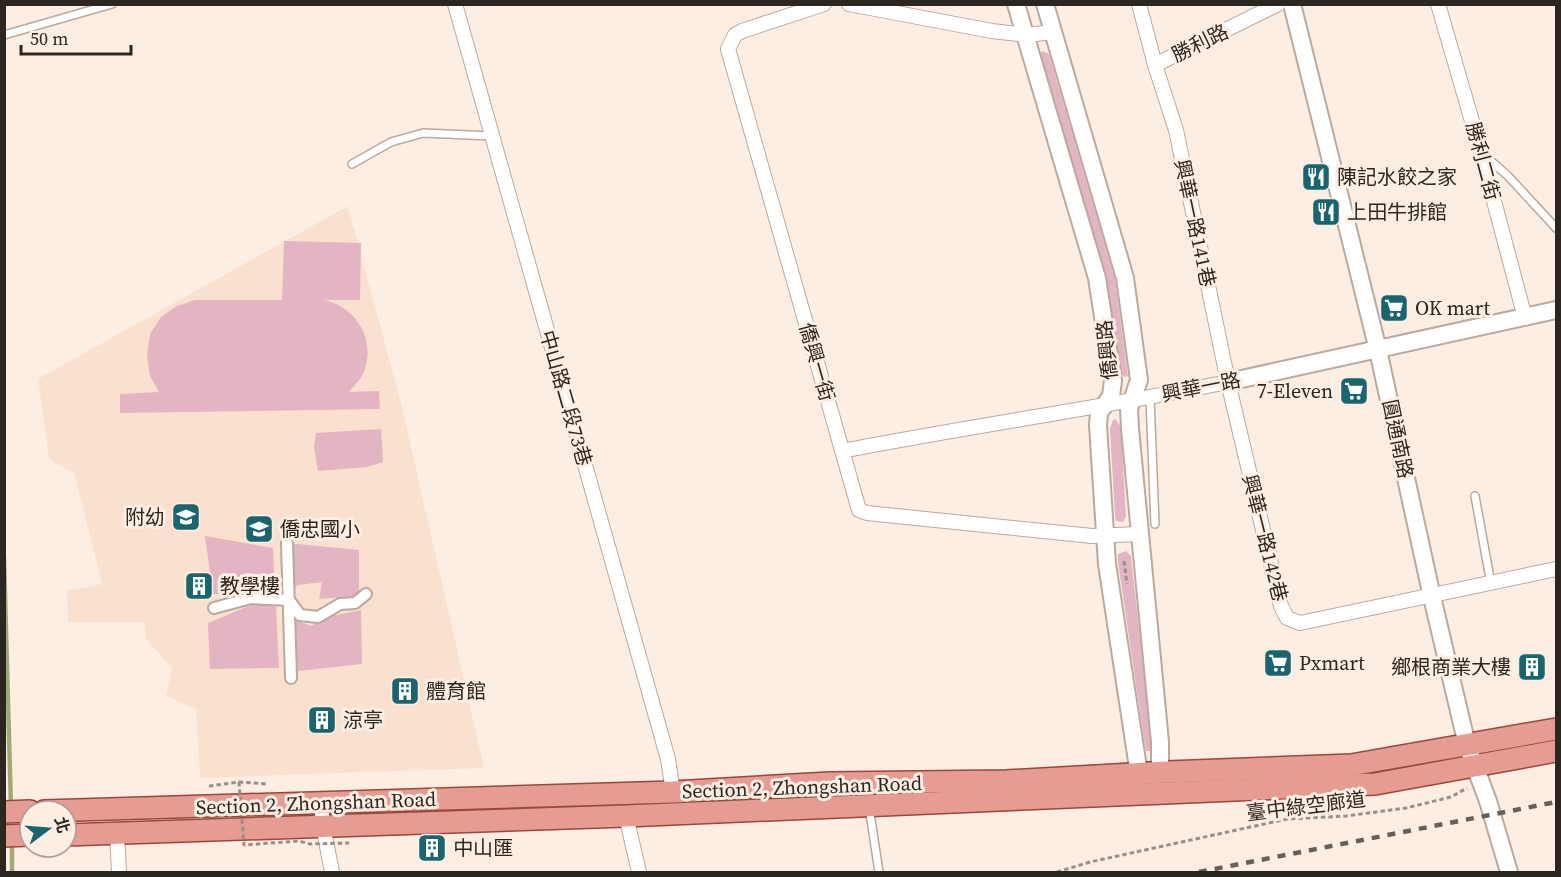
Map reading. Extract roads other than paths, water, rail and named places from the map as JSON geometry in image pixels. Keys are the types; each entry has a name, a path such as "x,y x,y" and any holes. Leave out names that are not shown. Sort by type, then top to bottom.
{"main road":[{"name":"Section 2, Zhongshan Road","path":"78,810 673,792 829,783 1006,781 1351,765 1557,729"},
{"name":"Section 2, Zhongshan Road","path":"78,835 626,816 1375,784 1479,774 1504,759 1557,751"}],"street":[{"name":"中山路二段73巷","path":"455,4 668,759 673,792"},
{"name":"僑興一街","path":"824,4 742,31 735,35 728,49 859,510 867,513 1105,536 1139,534"},
{"path":"849,4 992,32 1026,35 1053,32"},
{"name":"僑興路","path":"1016,4 1099,286 1113,381 1111,396 1099,413 1098,425 1107,564 1150,773"},
{"name":"僑興路","path":"1045,4 1125,278 1139,380 1129,409 1131,454 1160,742 1150,773"},
{"name":"興華一路141巷","path":"1139,4 1155,65 1176,130 1228,382"},
{"name":"勝利路","path":"1155,65 1278,4"},
{"name":"圓通南路","path":"1292,4 1378,350 1467,745 1479,774 1509,873"},
{"name":"勝利二街","path":"1438,4 1481,152 1525,318"},
{"name":"興華一路","path":"842,451 1150,398 1557,310"},
{"name":"興華一路142巷","path":"1228,382 1281,606 1287,618 1300,623 1432,597"},
{"path":"287,543 291,678"},
{"path":"1432,597 1557,569"},
{"path":"289,600 300,615 318,617 340,603 355,603 366,594"},
{"path":"214,608 251,598 289,600"},
{"path":"321,802 322,826 332,873"},
{"path":"626,816 639,873"},
{"path":"117,834 119,873"}],"lane":[{"path":"4,35 112,4"},
{"path":"352,164 391,142 423,133 492,136"},
{"path":"1481,152 1509,176 1557,228"},
{"path":"1150,398 1155,524"},
{"path":"1475,496 1491,584"},
{"path":"865,784 879,873"}],"waterway":[{"path":"4,558 11,807"},
{"path":"12,842 12,872"}],"railway":[{"path":"1199,872 1556,802"}],"place":[{"name":"陳記水餃之家","path":"1316,177"},
{"name":"上田牛排館","path":"1326,212"},
{"name":"OK mart","path":"1394,308"},
{"name":"7-Eleven","path":"1354,391"},
{"name":"附幼","path":"186,517"},
{"name":"僑忠國小","path":"259,529"},
{"name":"教學樓","path":"199,586"},
{"name":"Pxmart","path":"1278,663"},
{"name":"鄉根商業大樓","path":"1532,667"},
{"name":"體育館","path":"405,691"},
{"name":"涼亭","path":"322,720"},
{"name":"中山匯","path":"432,848"}]}
